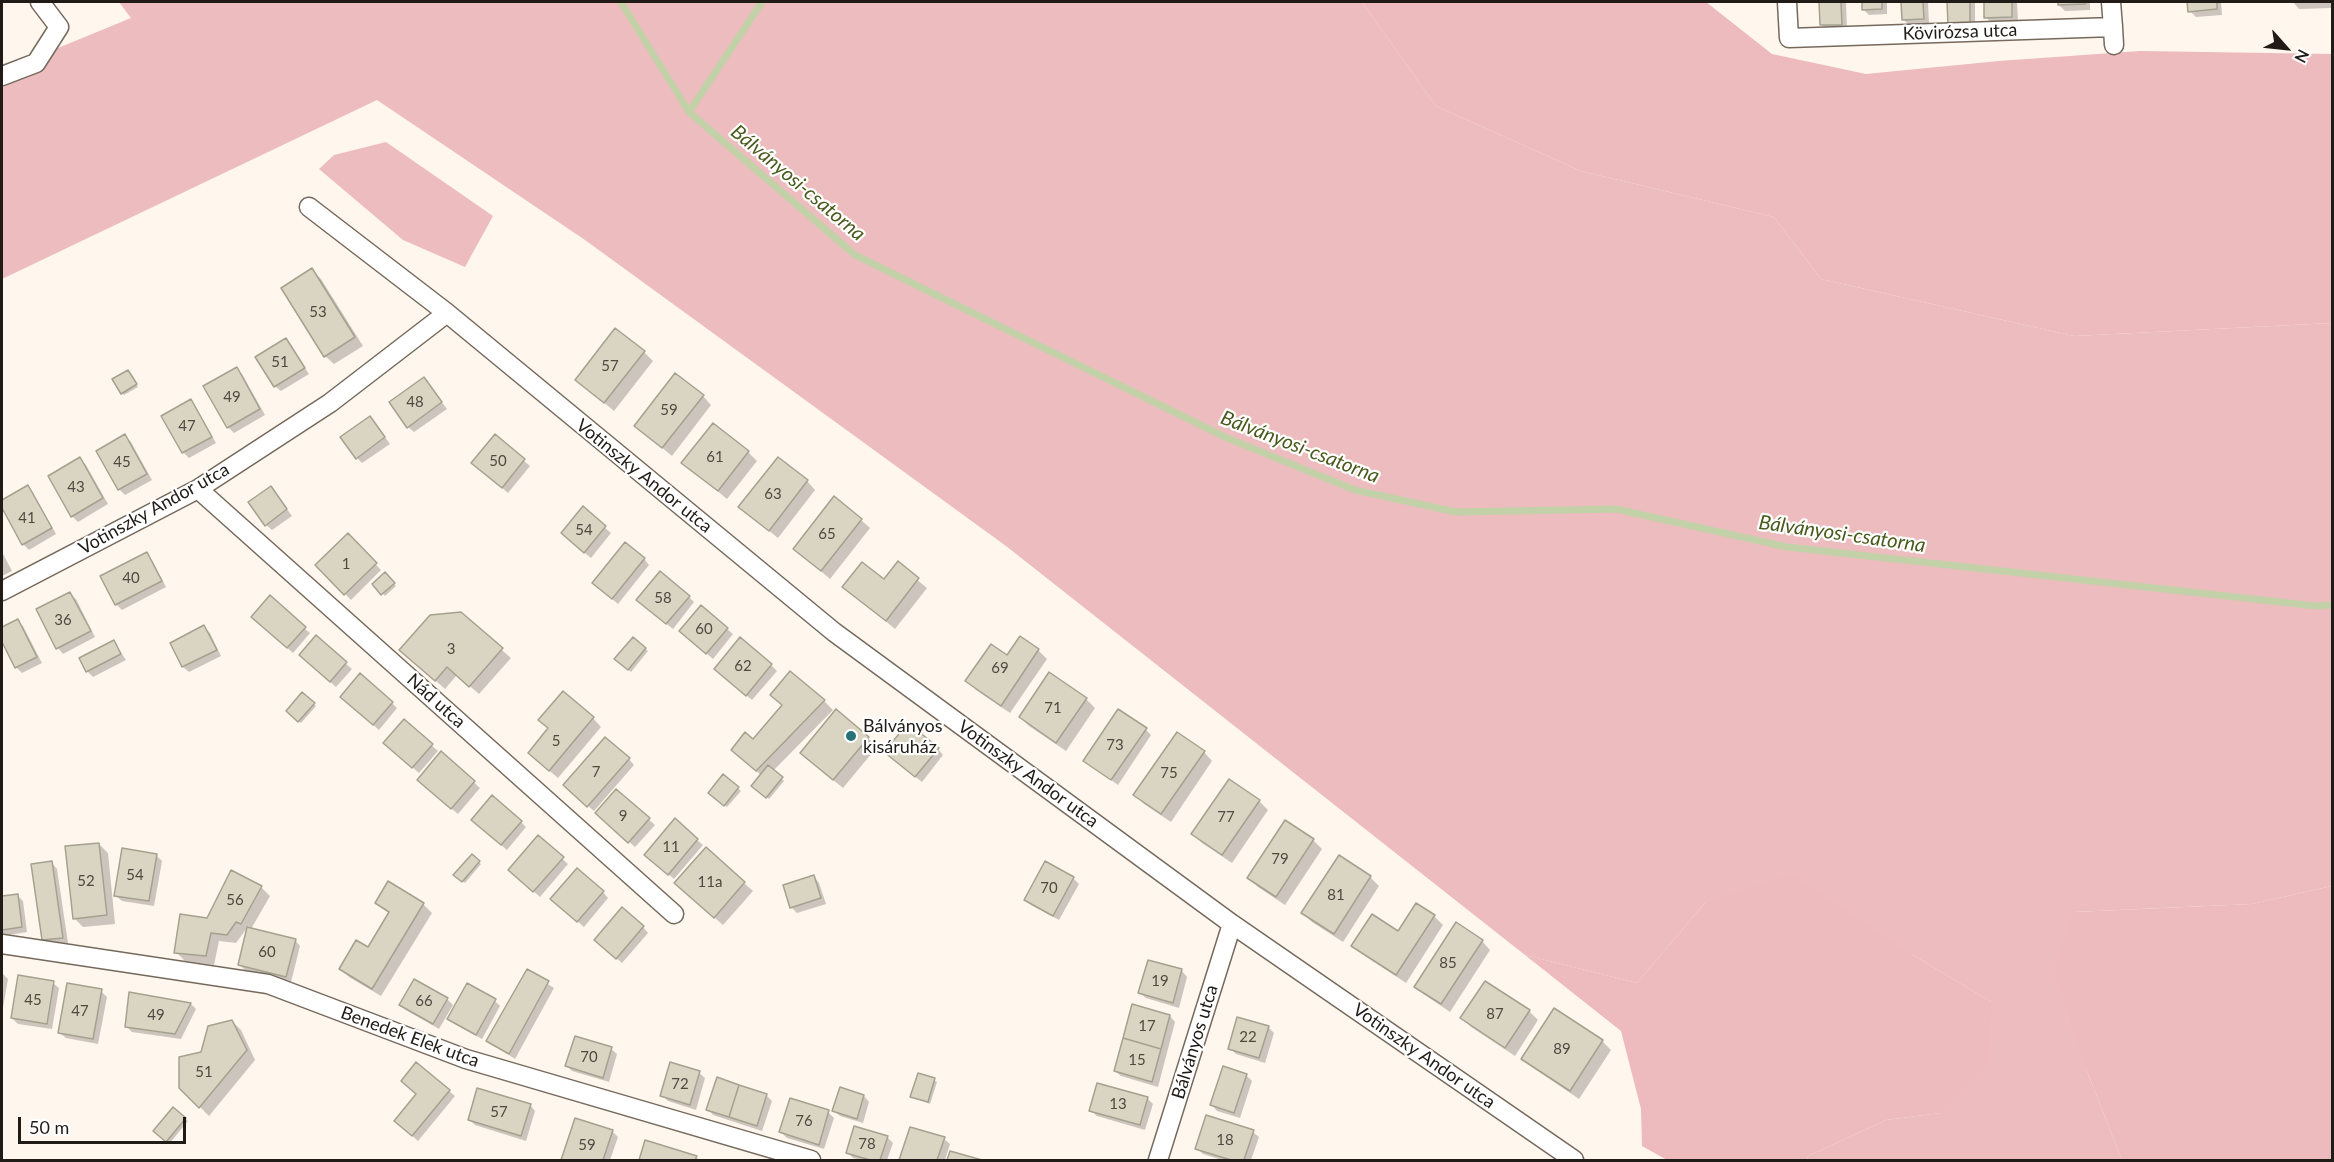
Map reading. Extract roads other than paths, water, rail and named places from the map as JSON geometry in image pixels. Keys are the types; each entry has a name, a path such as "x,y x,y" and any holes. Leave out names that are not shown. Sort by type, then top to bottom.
{"street":[{"path":"2,76 36,63 59,27 40,2"},
{"name":"Kövirózsa utca","path":"1787,2 1789,38 2113,36 2112,2"},
{"name":"Votinszky Andor utca","path":"309,207 447,314 834,632 1232,924 1574,1161"},
{"name":"Votinszky Andor utca","path":"2,591 198,489 330,403 447,314"},
{"name":"Nád utca","path":"198,489 674,914"},
{"name":"Bálványos utca","path":"1158,1161 1232,924"},
{"name":"Benedek Elek utca","path":"2,944 268,984 466,1059 812,1161"}],"waterway":[{"name":"Bálványosi-csatorna","path":"621,2 689,112 855,255 1227,438 1355,490 1456,512 1616,509 1787,547 2316,606 2332,605"},
{"name":"Bálványosi-csatorna","path":"689,112 762,2"}],"place":[{"name":"Bálványos kisáruház","path":"851,736"}]}
